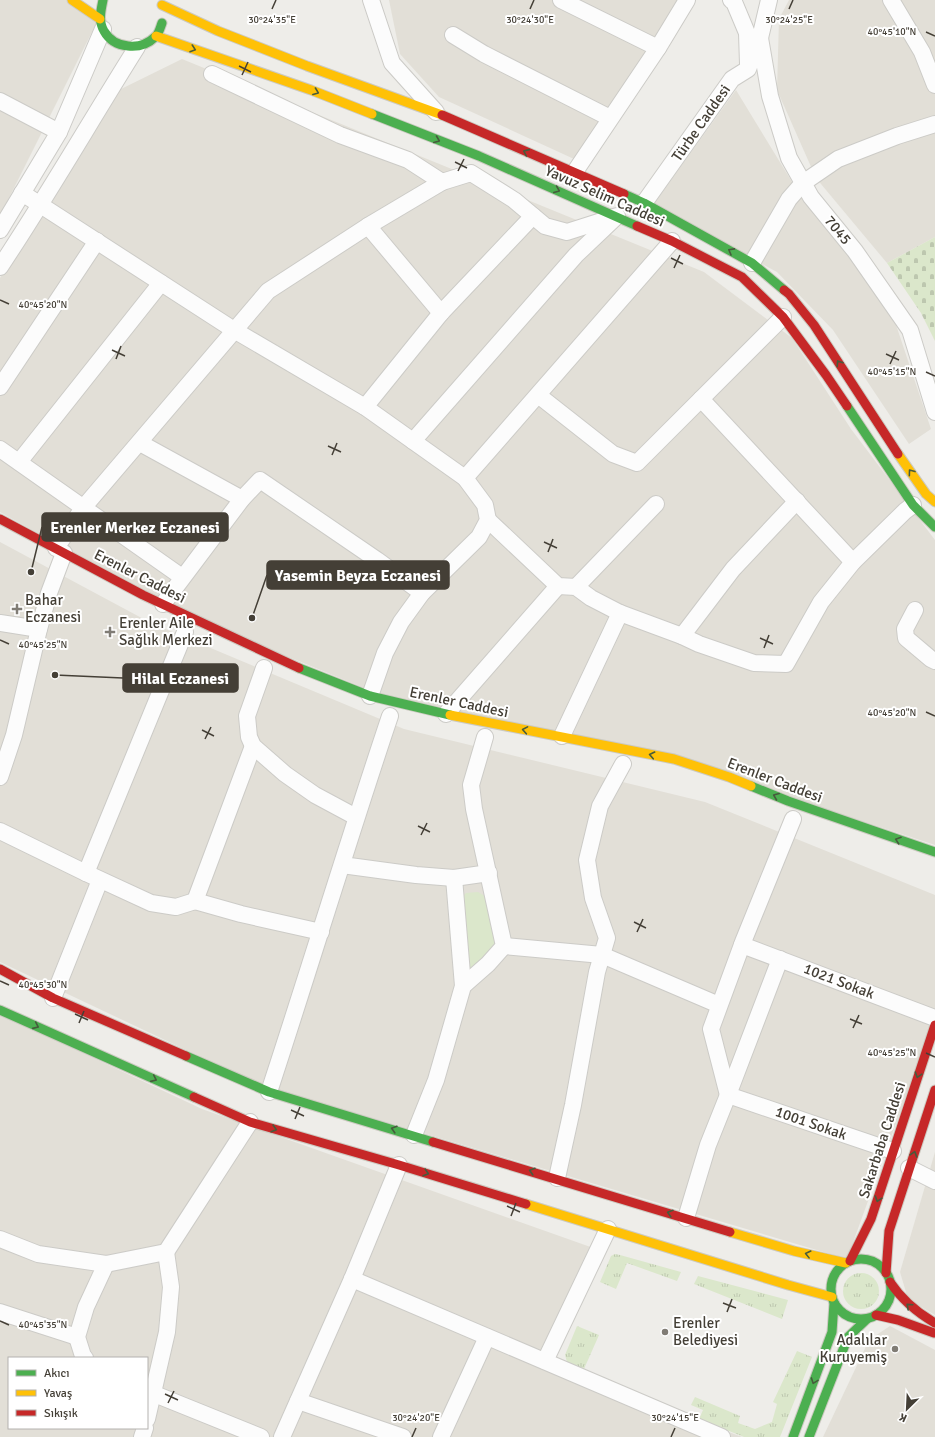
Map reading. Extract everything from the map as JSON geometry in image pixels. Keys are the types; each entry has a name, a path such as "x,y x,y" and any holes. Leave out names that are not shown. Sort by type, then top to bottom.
{"main road":[{"path":"72,0 101,24 108,37 116,44 126,47 137,47 148,43 156,36 162,26 164,16 161,2"},
{"path":"101,24 100,9 103,0"},
{"name":"Yavuz Selim Caddesi","path":"161,2 218,31 437,113 644,203 752,262 789,294 814,324 904,463 926,494 935,502"},
{"name":"Yavuz Selim Caddesi","path":"156,36 311,90 479,156 672,241 742,277 783,317 826,375 914,505 935,527"},
{"name":"Erenler Caddesi","path":"0,519 59,560 163,604 290,664 370,696 446,714 674,759 729,777 788,801 935,852"},
{"path":"0,969 52,998 269,1092 794,1251 848,1262"},
{"path":"0,1010 250,1122 399,1165 788,1285 833,1300 840,1310 848,1316 857,1319 866,1319 876,1315 883,1309 888,1301 891,1291 890,1282"},
{"name":"Sakarbaba Caddesi","path":"848,1262 871,1219 935,1025"},
{"path":"886,1273 889,1231 935,1090"},
{"path":"793,1437 832,1332 833,1300 831,1287 833,1278 838,1270 848,1262 860,1259 879,1265 886,1273 890,1282 900,1296 910,1307 935,1323"},
{"path":"876,1315 898,1320 935,1334"},
{"path":"809,1437 848,1337 866,1319"}],"street":[{"path":"371,0 392,63 437,113"},
{"path":"561,0 658,48"},
{"path":"574,173 658,48 687,0"},
{"path":"731,0 734,2 746,33 748,69"},
{"path":"748,69 760,38 769,0"},
{"path":"891,0 922,52 935,85"},
{"path":"0,230 59,132 101,24"},
{"path":"453,35 484,54 610,118"},
{"name":"7045","path":"760,38 770,96 789,158 811,197 855,251 910,330 935,412"},
{"path":"0,267 41,205 137,47"},
{"name":"Türbe Caddesi","path":"644,203 732,78 748,69"},
{"path":"212,74 340,135 408,160 442,182"},
{"path":"0,101 59,132"},
{"path":"752,262 789,199 803,183 838,159 897,136 935,124"},
{"path":"0,777 14,735 39,629 59,560 83,508 268,292 368,226 442,182 471,173 514,200 545,226 567,232 617,216"},
{"path":"22,193 234,330 365,407 465,478 485,505 488,520 558,586 576,587 591,598 620,613 682,636 699,644 754,663 786,664 821,602 853,562 905,511 914,505"},
{"path":"365,407 441,312 533,216"},
{"path":"413,441 576,255 617,216"},
{"path":"368,226 441,312"},
{"path":"0,387 97,241"},
{"path":"465,478 672,241"},
{"path":"18,462 161,283"},
{"path":"538,395 613,454 637,463 783,317"},
{"path":"701,399 853,562"},
{"path":"140,443 242,499"},
{"path":"0,449 182,577"},
{"path":"163,604 242,499 260,480 377,560 422,593"},
{"path":"682,636 733,569 797,502"},
{"path":"576,587 656,504"},
{"path":"370,696 385,652 401,622 422,593 479,537 488,520"},
{"path":"446,714 558,586"},
{"path":"915,610 905,629 906,638 935,661"},
{"path":"562,736 620,613"},
{"path":"0,623 39,629"},
{"path":"52,998 93,877 186,632"},
{"path":"263,668 247,716 249,737 252,746 285,774 315,795 356,817"},
{"path":"269,1092 321,932 356,817 390,716"},
{"path":"484,737 471,785 474,809 504,946"},
{"path":"195,901 252,746"},
{"path":"557,1178 573,1105 596,972 607,938 593,898 587,860 600,806 624,764"},
{"path":"728,1095 711,1029 792,818"},
{"path":"0,832 151,903 176,907 195,901 241,914 321,932"},
{"path":"342,865 416,875 454,878 489,873"},
{"path":"414,1135 436,1080 463,986 454,878"},
{"name":"1021 Sokak","path":"742,945 935,1018"},
{"path":"504,946 602,955 719,1005"},
{"path":"463,986 488,964 504,946"},
{"path":"686,1218 708,1145 780,959"},
{"name":"1001 Sokak","path":"728,1095 894,1151"},
{"path":"148,1410 150,1392 167,1332 170,1286 166,1252 250,1122"},
{"path":"282,1437 352,1279 399,1165"},
{"path":"909,1168 935,1181"},
{"path":"545,1361 608,1229"},
{"path":"0,1239 38,1254 106,1264 166,1252"},
{"path":"84,1357 77,1337 86,1308 106,1264"},
{"path":"352,1279 722,1437"},
{"path":"0,1312 77,1337"},
{"path":"440,1437 487,1337"},
{"path":"150,1392 261,1437"},
{"path":"298,1401 403,1437"}],"shaded area":[{"path":"0,0 66,0 97,22 0,216"},
{"path":"389,0 690,0 585,164 439,97 400,54"},
{"path":"789,0 935,0 935,237 887,263 816,178 777,90 779,19"},
{"path":"182,59 704,272 792,338 851,429 935,540 935,845 707,770 406,705 181,613 0,512 0,278 119,90"},
{"path":"736,90 800,195 891,310 931,429 909,444 833,330 777,272 653,205"},
{"path":"0,542 151,623 404,729 705,802 935,895 935,1016 847,1259 258,1084 0,962"},
{"path":"0,1014 202,1109 599,1250 548,1363 742,1437 0,1437"},
{"path":"935,1152 935,1315 908,1299 900,1272"},
{"path":"890,1326 935,1350 935,1437 823,1437 869,1340"}],"green space":[{"path":"935,237 935,341 921,313 887,263"},
{"path":"478,892 490,899 497,941 494,948 470,972 467,967 463,896 466,893"},
{"path":"615,1254 681,1272 677,1281 627,1263 616,1289 600,1282 611,1256"},
{"path":"865,1273 874,1278 878,1284 878,1298 874,1304 865,1309 857,1309 848,1304 844,1298 843,1287 848,1278 854,1274"},
{"path":"698,1276 788,1300 782,1319 694,1284"},
{"path":"577,1326 599,1335 584,1369 567,1362 565,1355"},
{"path":"797,1351 812,1357 780,1437 744,1437 699,1419 703,1410 691,1405 695,1397 740,1416 738,1423 755,1429 772,1422 777,1404 773,1402"}],"traffic: fast":[{"path":"103,0 100,16 102,27 108,37 114,42 128,46 135,46 149,42 158,34 162,23"},
{"path":"372,114 479,156 637,226"},
{"path":"624,194 644,203 752,263 784,290"},
{"path":"847,406 913,505 935,527"},
{"path":"299,668 370,696 450,715"},
{"path":"751,786 788,801 935,852"},
{"path":"0,1010 194,1097"},
{"path":"186,1056 269,1092 433,1142"},
{"path":"861,1259 878,1264 886,1272 891,1289 886,1306 878,1314 861,1319 844,1314 836,1306 831,1289 836,1272 844,1264 861,1259"},
{"path":"793,1437 832,1332 834,1303"},
{"path":"809,1437 848,1337 867,1319"}],"traffic: slow":[{"path":"72,0 100,19"},
{"path":"162,5 218,31 307,66 442,115"},
{"path":"156,36 311,90 372,114"},
{"path":"898,454 926,494 935,502"},
{"path":"450,715 674,759 729,777 751,786"},
{"path":"526,1204 788,1285 832,1297"},
{"path":"730,1232 794,1251 846,1263"}],"traffic: jam":[{"path":"442,115 624,194"},
{"path":"637,226 672,241 742,277 783,317 847,406"},
{"path":"784,290 814,325 898,454"},
{"path":"0,519 143,595 299,668"},
{"path":"0,969 53,998 186,1056"},
{"path":"850,1261 871,1219 935,1025"},
{"path":"886,1273 889,1231 935,1090"},
{"path":"194,1097 250,1122 399,1165 526,1204"},
{"path":"433,1142 730,1232"},
{"path":"890,1282 910,1305 935,1323"},
{"path":"876,1315 898,1320 934,1333"}],"place":[{"name":"Erenler Merkez Eczanesi","path":"31,572"},
{"name":"Bahar Eczanesi","path":"17,609"},
{"name":"Yasemin Beyza Eczanesi","path":"252,618"},
{"name":"Erenler Aile Sağlık Merkezi","path":"110,632"},
{"name":"Hilal Eczanesi","path":"55,675"},
{"name":"Erenler Belediyesi","path":"665,1332"},
{"name":"Adalılar Kuruyemiş","path":"895,1349"}]}
